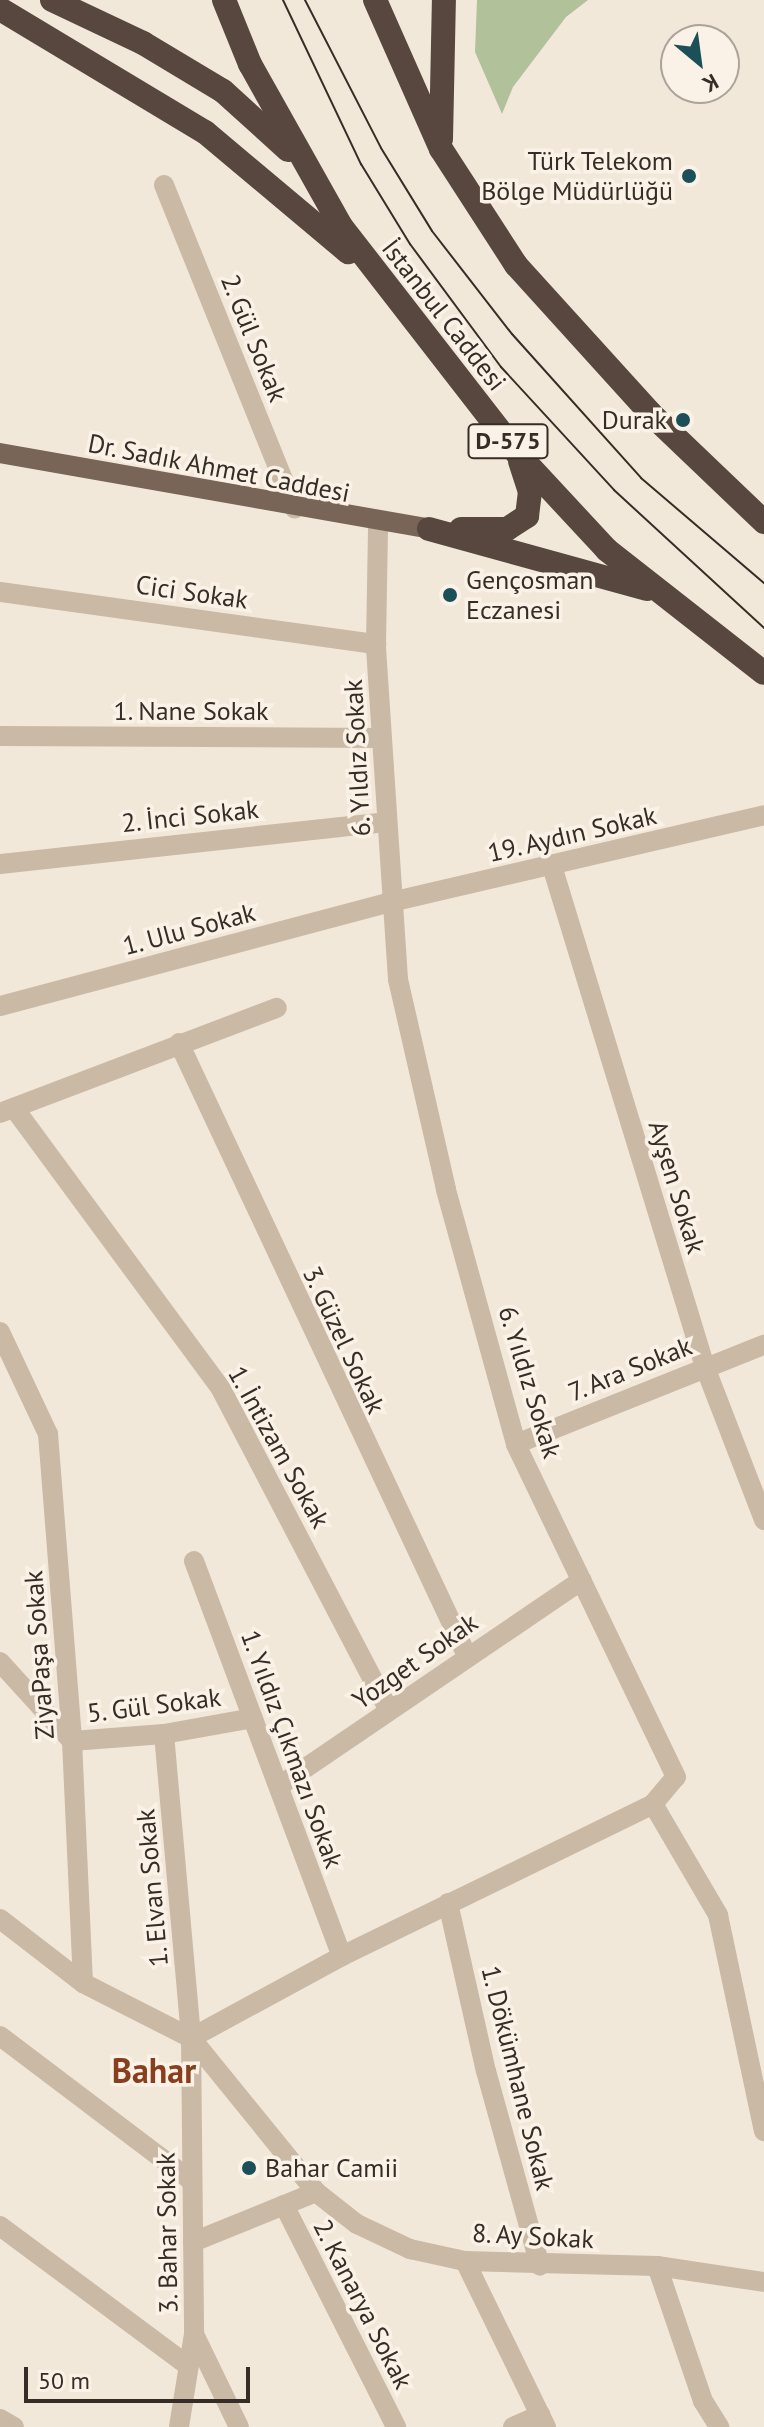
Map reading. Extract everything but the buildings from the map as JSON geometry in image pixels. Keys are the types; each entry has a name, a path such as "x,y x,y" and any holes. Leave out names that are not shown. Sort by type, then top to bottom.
{"highway":[{"path":"52,0 143,43 223,91 301,163"},
{"name":"İstanbul Caddesi","path":"224,0 250,64 301,163 375,276 516,452 607,550 652,590 764,673"},
{"path":"375,0 441,149 516,265 650,413 764,522"},
{"path":"441,149 444,0"},
{"path":"0,9 205,132 375,276"},
{"path":"429,529 507,529 520,524 527,516 530,492 516,452"},
{"path":"429,529 652,590"}],"main road":[{"name":"Dr. Sadık Ahmet Caddesi","path":"0,453 378,524 429,529"}],"street":[{"name":"2. Gül Sokak","path":"164,185 295,509"},
{"name":"6. Yıldız Sokak","path":"378,524 376,644 398,979 446,1189 516,1444 676,1777 653,1804"},
{"name":"Cici Sokak","path":"0,592 376,644"},
{"name":"1. Nane Sokak","path":"0,736 381,738"},
{"name":"19. Aydın Sokak","path":"391,902 764,815"},
{"name":"2. İnci Sokak","path":"0,864 386,822"},
{"name":"Ayşen Sokak","path":"552,866 705,1367 764,1520"},
{"name":"1. Ulu Sokak","path":"0,1006 391,902"},
{"path":"7,1110 277,1008"},
{"name":"3. Güzel Sokak","path":"179,1043 467,1656"},
{"name":"1. İntizam Sokak","path":"7,1110 221,1389 389,1710"},
{"name":"ZiyaPaşa Sokak","path":"0,1332 48,1434 72,1741 83,1983"},
{"name":"7. Ara Sokak","path":"516,1444 764,1345"},
{"name":"1. Yıldız Çıkmazı Sokak","path":"194,1561 342,1956"},
{"name":"Yozget Sokak","path":"279,1786 582,1580"},
{"name":"5. Gül Sokak","path":"0,1662 72,1741 164,1734 253,1718"},
{"name":"1. Elvan Sokak","path":"164,1734 191,2038"},
{"path":"0,1919 83,1983 191,2038 342,1956 653,1804 718,1915 764,2131"},
{"name":"1. Dökümhane Sokak","path":"448,1903 486,2071 540,2266"},
{"path":"0,2036 192,2181"},
{"name":"3. Bahar Sokak","path":"179,2427 194,2334 191,2038"},
{"name":"8. Ay Sokak","path":"191,2038 316,2192 357,2224 410,2249 465,2261 540,2266 657,2266 764,2282"},
{"path":"193,2242 316,2192"},
{"name":"2. Kanarya Sokak","path":"284,2205 396,2427"},
{"path":"0,2226 187,2365"},
{"path":"465,2261 543,2421 513,2427"},
{"path":"657,2266 703,2401 719,2427"},
{"path":"194,2334 239,2427"},
{"path":"0,2419 14,2427"}],"green space":[{"path":"477,0 588,0 566,17 513,87 502,114 475,52"}],"tram line":[{"path":"283,0 361,164 410,244 501,367 614,490 764,628"},
{"path":"305,0 381,148 432,231 512,334 641,478 764,583"}],"place":[{"name":"Türk Telekom Bölge Müdürlüğü","path":"689,176"},
{"name":"Durak","path":"683,420"},
{"name":"Gençosman Eczanesi","path":"450,595"},
{"name":"Bahar Camii","path":"249,2168"}],"district":[{"name":"Bahar","path":"154,2071"}]}
